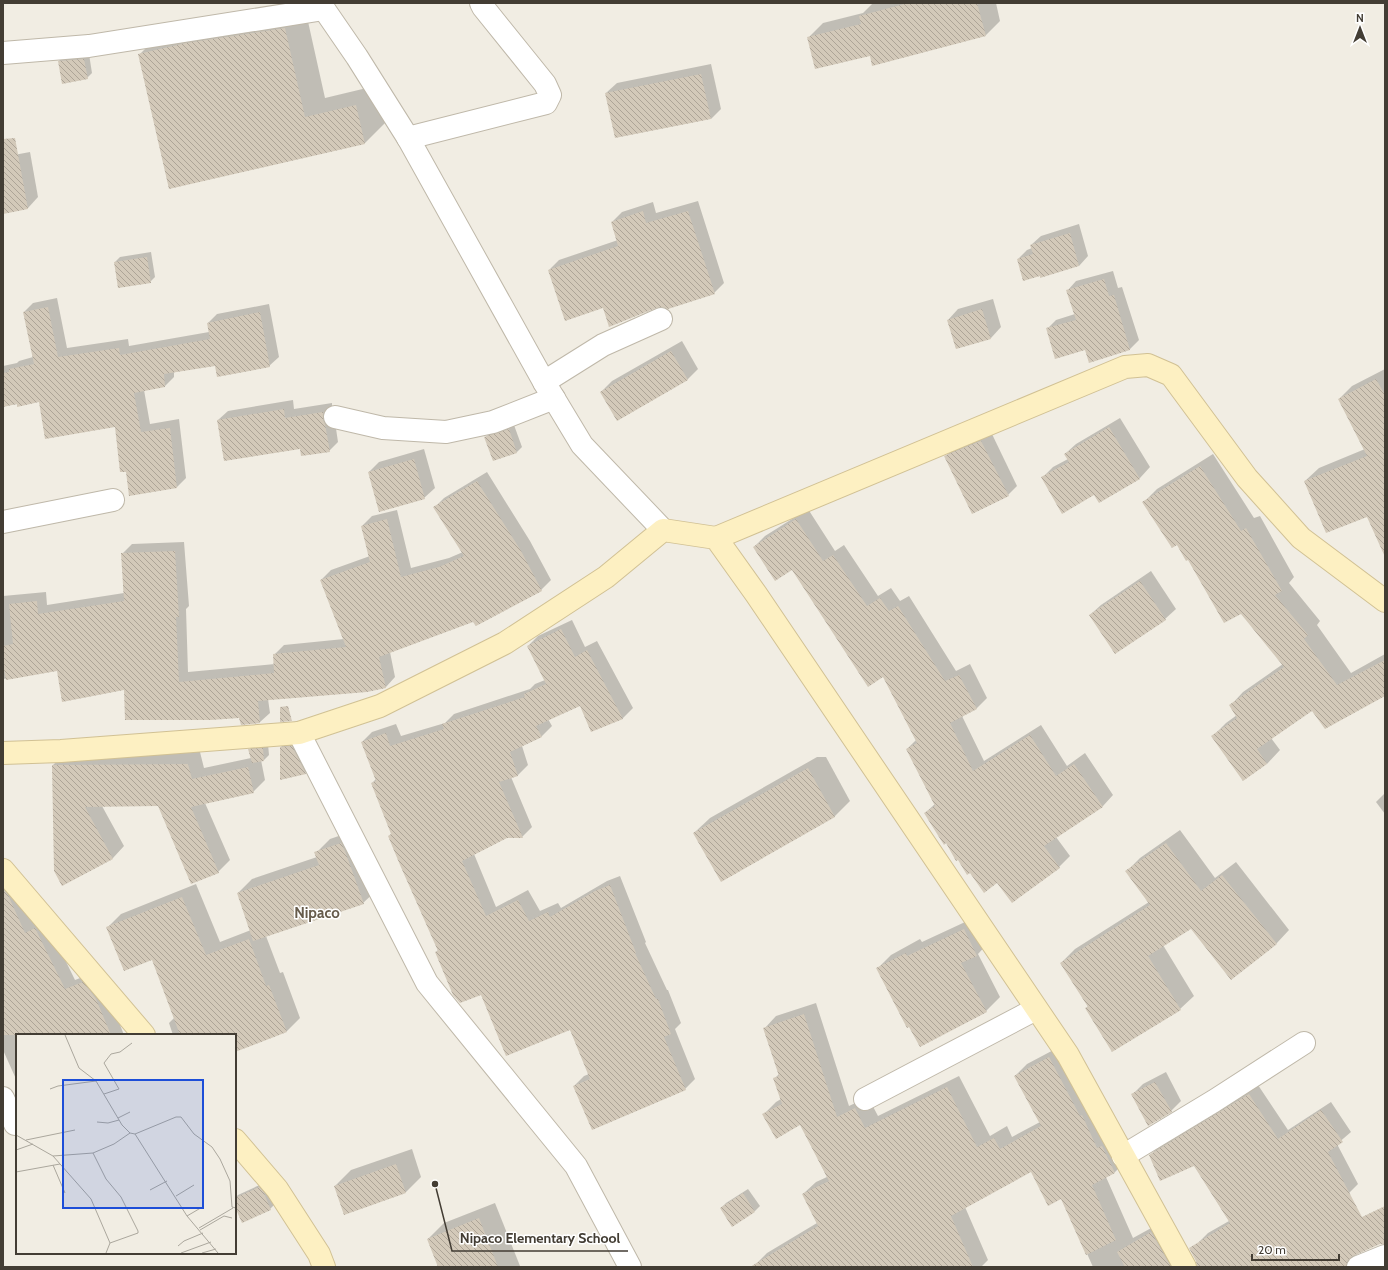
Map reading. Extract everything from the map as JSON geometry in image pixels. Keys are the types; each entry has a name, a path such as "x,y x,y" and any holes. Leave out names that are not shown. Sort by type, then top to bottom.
{"street":[{"path":"408,138 546,103 550,95 545,84 481,3"},
{"path":"3,53 89,46 320,6 358,57 408,138 549,390 582,445 663,530 716,538 1125,367 1148,365 1171,375 1247,478 1301,538 1385,601"},
{"path":"335,417 383,428 446,432 493,422 549,390 603,345 661,319"},
{"path":"3,522 113,500"},
{"path":"3,753 61,751 299,733 380,706 505,643 606,577 663,530"},
{"path":"716,538 761,601 1068,1055 1185,1267"},
{"path":"299,733 427,983 576,1166 630,1267"},
{"path":"3,870 143,1034"},
{"path":"865,1099 1036,1009"},
{"path":"1123,1156 1214,1101 1304,1043"},
{"path":"3,1098 14,1124"},
{"path":"236,1141 277,1189 319,1254 324,1267"},
{"path":"1358,1267 1385,1256"}],"building":[{"path":"908,3 977,3 986,36 872,66 870,56 815,69 807,37 861,24 859,16"},
{"path":"285,28 305,117 356,105 365,144 169,189 138,54 186,43"},
{"path":"84,59 88,79 62,84 58,61"},
{"path":"701,74 711,119 615,138 605,93"},
{"path":"15,138 28,209 3,214 3,139"},
{"path":"643,211 646,223 688,211 715,294 668,309 662,307 656,308 609,327 603,308 565,321 548,270 618,246 611,222"},
{"path":"1070,233 1079,266 1040,278 1040,276 1023,281 1017,259 1033,254 1030,245"},
{"path":"147,257 151,283 118,288 114,262"},
{"path":"1104,279 1109,296 1114,295 1130,350 1089,363 1085,350 1055,359 1046,328 1076,320 1066,290"},
{"path":"48,307 58,357 119,348 120,355 210,339 207,323 260,312 270,367 217,377 215,366 164,374 165,387 134,393 141,432 170,428 177,488 129,496 126,472 120,472 115,427 45,439 39,402 17,407 17,404 3,407 3,373 9,372 9,369 34,364 23,312"},
{"path":"982,309 991,339 956,349 947,320"},
{"path":"671,351 688,380 617,421 600,392"},
{"path":"1376,379 1385,395 1385,557 1367,517 1326,533 1304,481 1367,456 1338,399"},
{"path":"284,409 285,418 323,412 323,420 330,452 301,456 300,449 224,461 217,420"},
{"path":"1109,427 1140,479 1099,503 1094,495 1062,514 1041,477 1069,462 1064,454"},
{"path":"509,429 517,453 493,461 484,437"},
{"path":"981,441 1009,496 972,514 944,456"},
{"path":"414,459 425,499 379,512 368,472"},
{"path":"1200,466 1241,531 1246,528 1282,591 1275,595 1308,635 1304,639 1337,685 1385,660 1385,696 1325,729 1312,711 1257,749 1267,764 1243,781 1211,736 1237,718 1229,705 1284,667 1241,614 1224,623 1188,560 1186,561 1177,545 1172,548 1142,502"},
{"path":"477,481 521,551 542,591 476,626 473,622 379,657 386,688 367,692 258,701 260,723 241,725 239,718 211,720 125,720 124,690 62,702 57,671 6,680 3,664 3,646 13,644 9,604 37,601 38,614 124,601 121,553 175,551 179,617 176,617 179,682 274,673 273,654 346,647 320,580 370,562 361,526 387,519 401,577 439,567 464,556 433,507"},
{"path":"796,519 823,561 833,555 867,606 880,598 889,611 898,606 945,681 959,675 977,709 950,723 973,771 1030,735 1056,776 1074,764 1103,807 1044,846 1060,868 1012,903 997,883 984,893 970,873 967,875 958,860 956,861 946,843 944,845 924,813 935,806 906,749 917,743 883,677 868,687 792,570 775,581 753,547"},
{"path":"1140,581 1166,620 1115,654 1089,615"},
{"path":"561,629 575,657 587,650 623,719 591,732 580,706 536,726 542,737 510,752 518,776 499,782 523,838 507,838 462,861 486,916 518,900 529,921 548,912 550,917 595,891 610,885 635,953 656,999 658,999 671,1034 664,1037 686,1090 592,1130 573,1086 590,1079 570,1030 506,1056 481,995 460,1003 453,995 435,952 438,951 388,836 391,834 371,783 376,781 361,742 386,733 390,746 444,729 442,724 525,697 524,694 546,684 527,646"},
{"path":"288,706 292,721 280,722 280,707"},
{"path":"292,746 306,774 280,780 280,747"},
{"path":"263,748 264,761 252,763 248,749"},
{"path":"188,764 192,779 248,767 254,793 191,807 219,873 191,884 158,806 85,807 113,859 62,886 54,871 52,765"},
{"path":"808,768 835,817 721,882 693,833"},
{"path":"341,843 364,904 253,941 237,893 319,865 314,852"},
{"path":"1166,843 1201,891 1222,875 1277,944 1231,980 1191,929 1148,956 1181,1010 1112,1052 1085,1008 1088,1007 1060,963 1150,905 1125,871"},
{"path":"3,889 8,895 25,933 35,928 65,989 83,982 96,999 111,1034 3,1035"},
{"path":"182,897 206,955 249,939 266,986 269,985 287,1032 236,1052 236,1034 180,1034 152,960 124,971 106,927"},
{"path":"964,929 977,956 961,963 987,1012 920,1047 909,1027 907,1028 876,968 906,953 907,956"},
{"path":"804,1014 837,1117 855,1108 865,1128 947,1087 977,1147 994,1138 1000,1149 1041,1126 1014,1076 1049,1057 1080,1116 1082,1115 1097,1148 1102,1146 1115,1173 1092,1185 1116,1240 1086,1255 1061,1199 1048,1206 1031,1172 951,1216 973,1267 750,1267 818,1226 802,1194 829,1181 800,1125 776,1139 762,1114 782,1104 773,1078 779,1076 763,1028"},
{"path":"1155,1082 1172,1112 1148,1126 1131,1094"},
{"path":"1249,1094 1278,1139 1321,1110 1343,1142 1328,1152 1362,1217 1385,1206 1385,1244 1380,1244 1353,1256 1348,1260 1346,1267 1197,1267 1196,1261 1189,1248 1230,1223 1194,1166 1160,1181 1149,1155"},
{"path":"396,1164 406,1193 344,1215 334,1186"},
{"path":"259,1187 263,1191 271,1210 242,1223 236,1209 236,1198"},
{"path":"743,1193 755,1212 732,1227 720,1208"},
{"path":"479,1218 498,1267 438,1267 427,1239"},
{"path":"1151,1232 1171,1267 1125,1267 1117,1252"}],"place":[{"name":"Nipaco Elementary School","path":"435,1184"}],"district":[{"name":"Nipaco","path":"317,913"}]}
